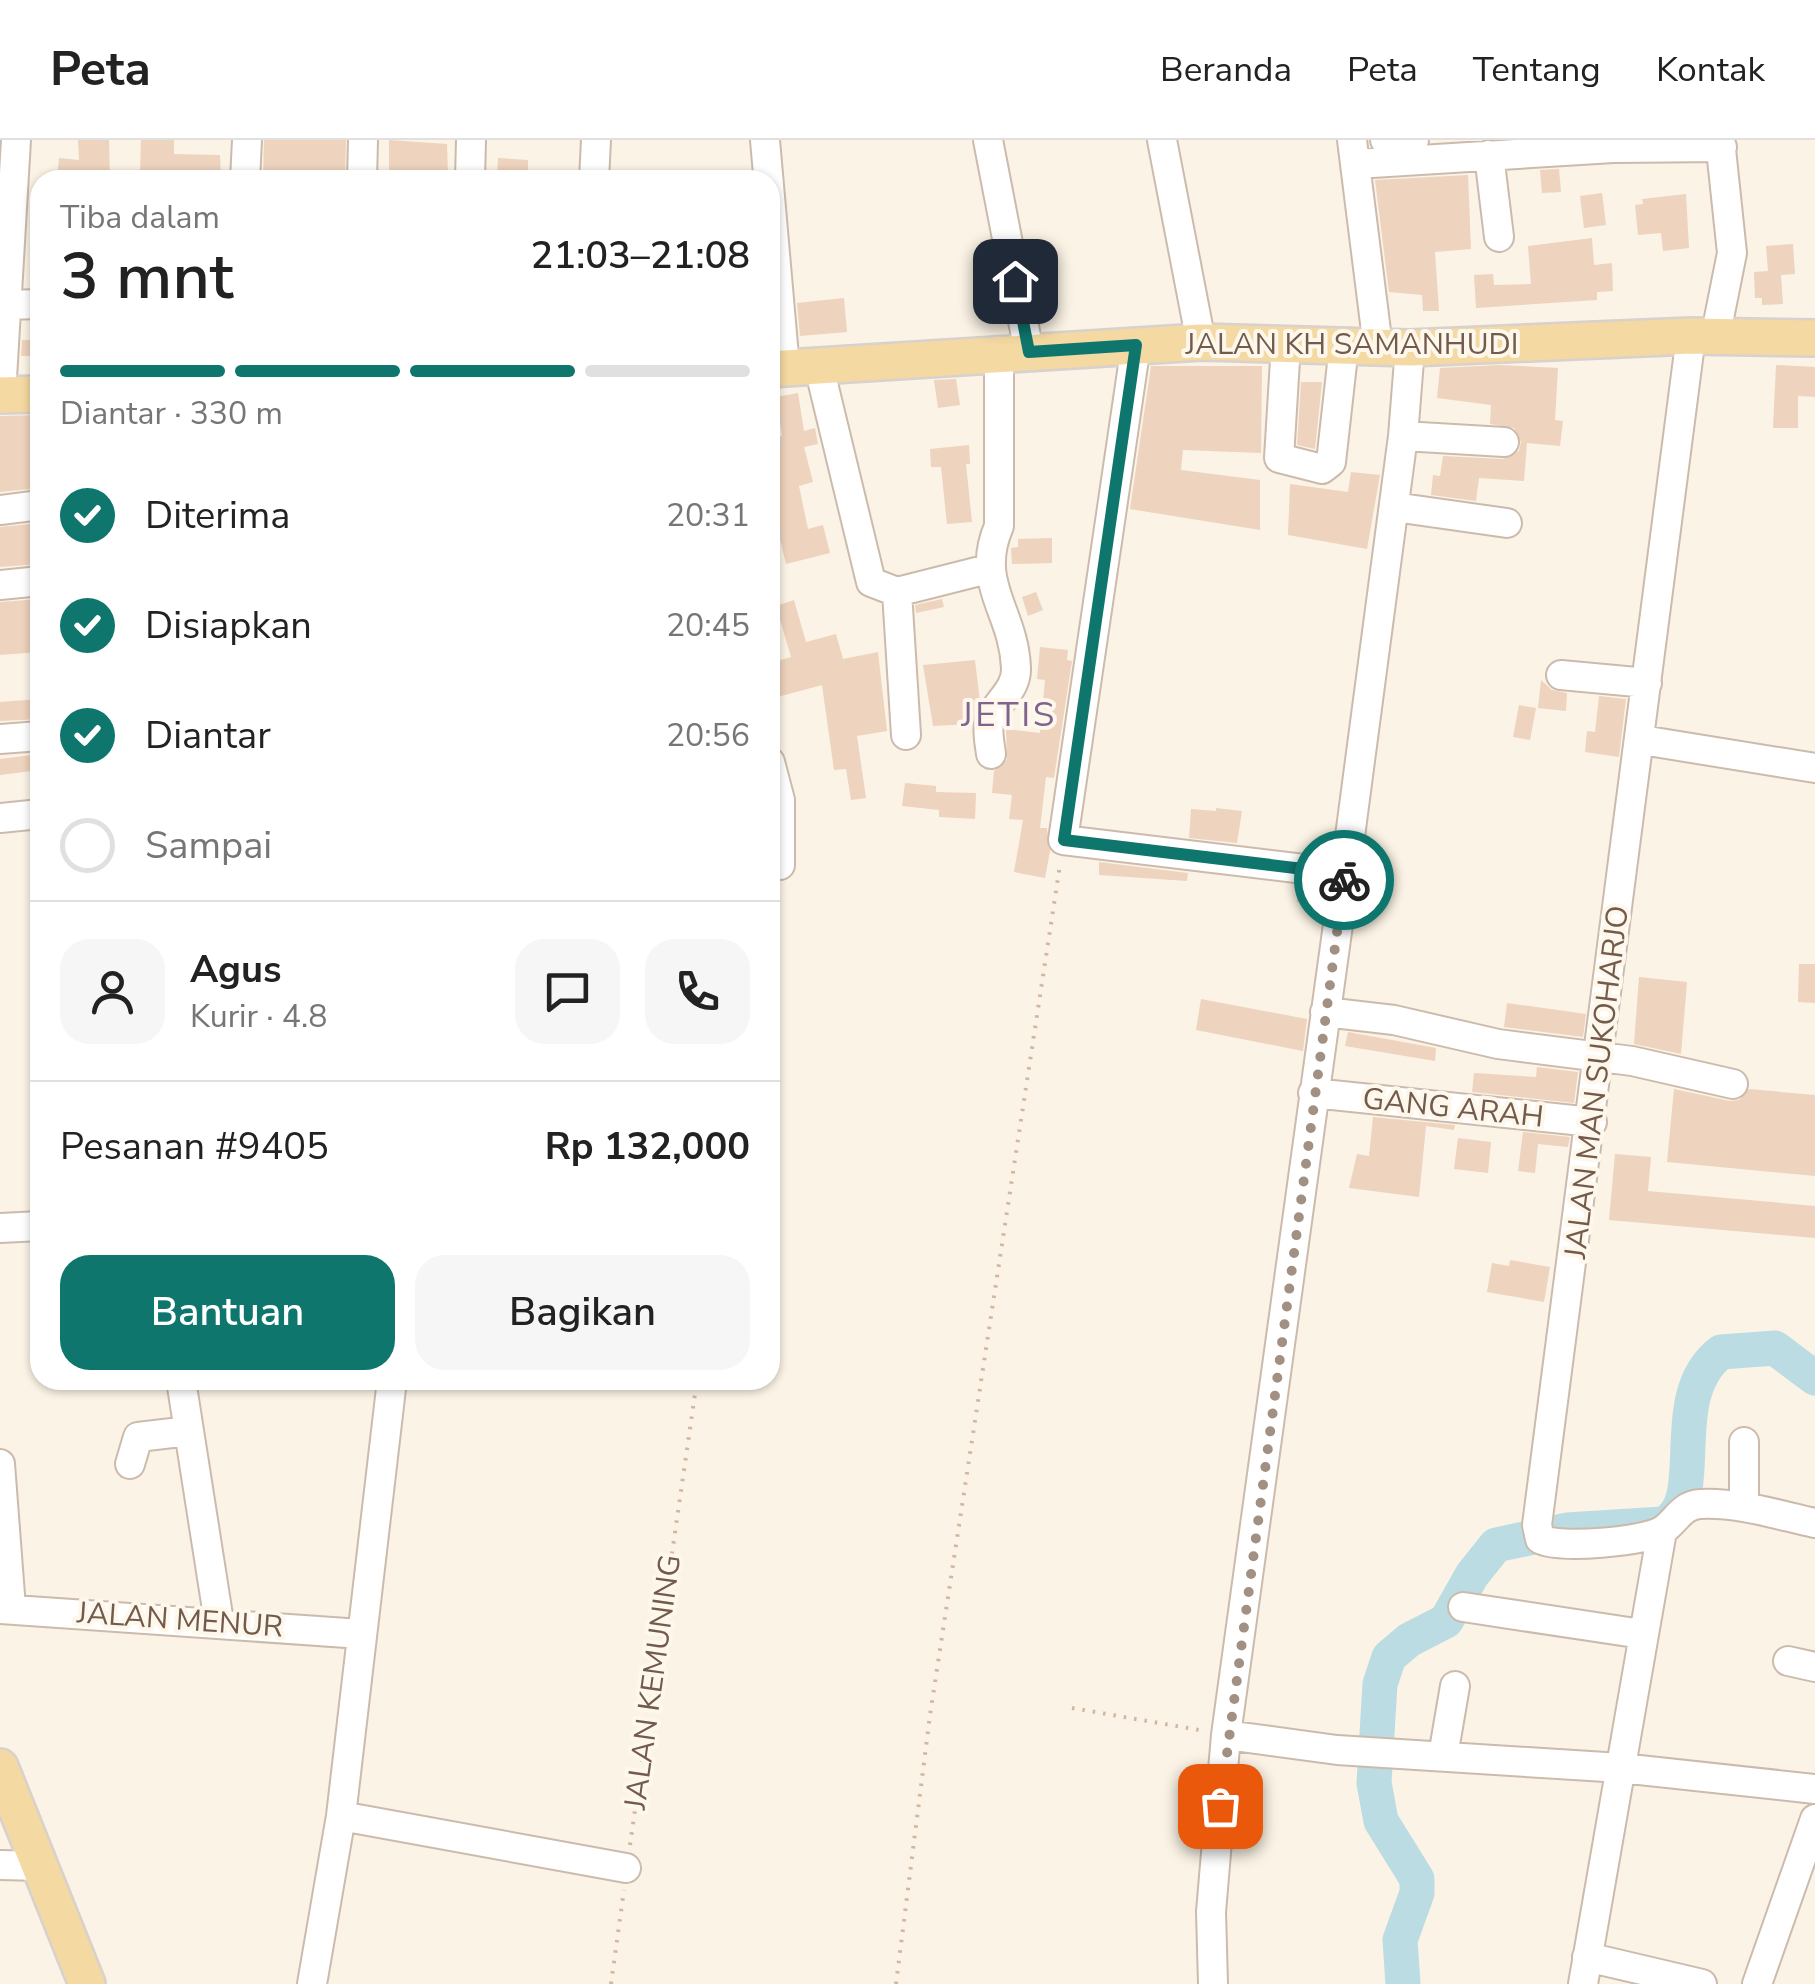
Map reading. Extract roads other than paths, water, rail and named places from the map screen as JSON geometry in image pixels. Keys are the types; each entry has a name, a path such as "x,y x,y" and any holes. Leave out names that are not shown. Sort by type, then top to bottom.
{"main road":[{"name":"JALAN KH SAMANHUDI","path":"791,368 1201,342 1377,347 1703,337 1815,338"},
{"path":"0,395 30,394"},
{"path":"0,1767 87,1984"}],"street":[{"path":"0,395 16,140"},
{"path":"246,170 247,140"},
{"path":"362,170 363,140"},
{"path":"470,170 471,140"},
{"path":"594,170 596,140"},
{"path":"766,140 769,170"},
{"path":"988,140 1014,351 1000,526 988,550 988,569 1016,663 1008,694 990,721 992,754"},
{"path":"1162,140 1201,342"},
{"path":"1385,140 1414,140"},
{"path":"1213,1984 1210,1912 1226,1735 1403,436 1377,347 1354,152 1489,156 1721,144"},
{"name":"JALAN MAN SUKOHARJO","path":"1721,144 1732,252 1703,337 1648,684 1539,1532 1554,1544 1622,1540 1662,1531 1691,1505 1744,1507 1815,1523"},
{"path":"1489,156 1500,236"},
{"path":"780,268 791,368 884,587 906,735"},
{"path":"6,305 30,304"},
{"path":"1286,344 1280,458 1322,469 1331,462 1377,347"},
{"path":"1136,345 1064,840 1345,874"},
{"path":"1403,436 1504,442"},
{"path":"0,510 30,506"},
{"path":"1394,506 1507,522"},
{"path":"884,587 988,569"},
{"path":"0,585 30,582"},
{"path":"1561,675 1648,684"},
{"path":"0,739 30,737"},
{"path":"1642,740 1815,768"},
{"path":"780,800 780,865"},
{"path":"0,818 30,815"},
{"path":"1325,1012 1394,1020 1498,1044 1600,1056 1732,1084"},
{"name":"GANG ARAH","path":"1313,1093 1592,1122"},
{"path":"0,1228 30,1226"},
{"path":"183,1390 219,1622"},
{"path":"312,1984 341,1816 391,1390"},
{"path":"130,1464 138,1437 189,1432"},
{"path":"1744,1442 1744,1507"},
{"path":"0,1464 6,1608"},
{"path":"1662,1531 1585,1970 1702,1984"},
{"path":"1464,1606 1642,1634"},
{"name":"JALAN MENUR","path":"6,1608 361,1634"},
{"path":"1443,1756 1455,1686"},
{"path":"1226,1735 1336,1750 1621,1768 1815,1790"},
{"path":"341,1816 626,1868"},
{"path":"1758,1984 1808,1858 1815,1819"},
{"path":"0,1866 41,1866"}],"waterway":[{"path":"1403,1984 1400,1940 1417,1893 1417,1879 1381,1821 1374,1783 1380,1684 1389,1657 1409,1640 1446,1621 1472,1575 1496,1545 1567,1530 1663,1524 1677,1512 1684,1495 1694,1395 1704,1371 1721,1352 1775,1348 1815,1378"}],"district":[{"name":"JETIS","path":"1009,714"}]}
